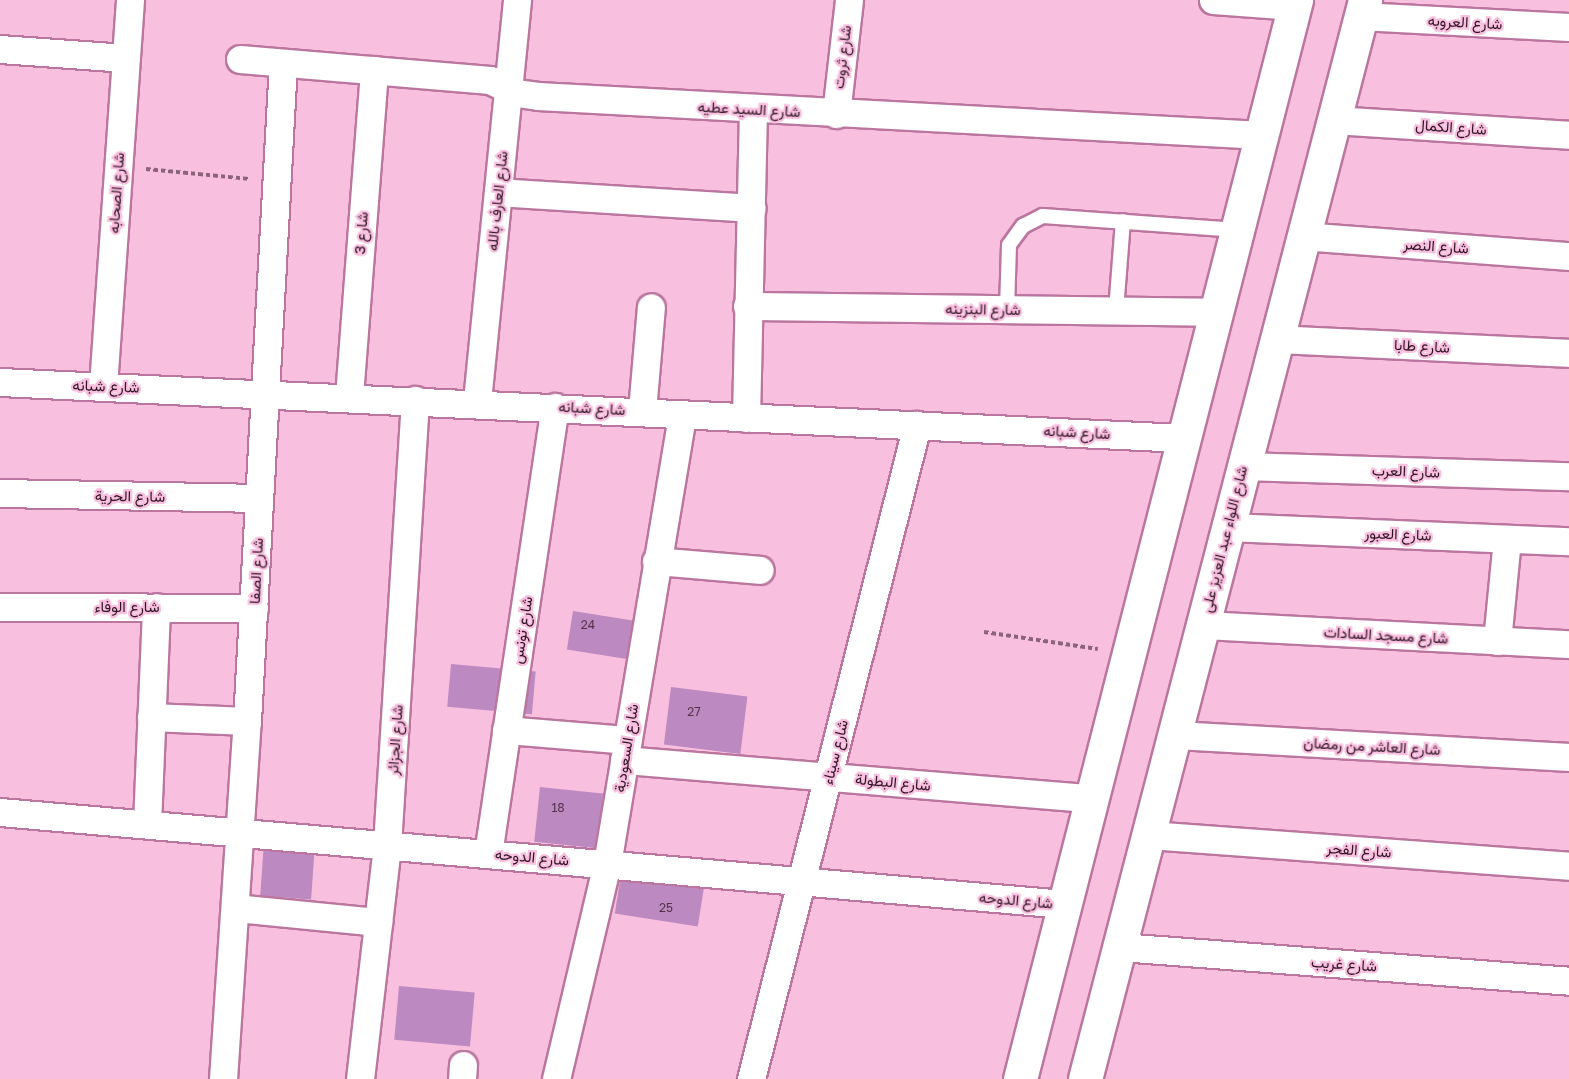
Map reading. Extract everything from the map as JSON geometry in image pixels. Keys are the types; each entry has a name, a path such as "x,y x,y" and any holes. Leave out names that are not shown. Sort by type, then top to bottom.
{"main road":[{"path":"1029,1074 1064,904 1218,312 1295,3"},
{"name":"شارع اللواء عبد العزيز على","path":"1082,1077 1120,947 1176,735 1362,8"}],"street":[{"name":"شارع الصحابه","path":"103,386 130,0"},
{"name":"شارع العارف بالله","path":"477,401 517,0"},
{"name":"شارع ثروت","path":"836,114 849,0"},
{"path":"1213,0 1295,3"},
{"name":"شارع العروبه","path":"1362,8 1569,27"},
{"path":"0,49 126,58"},
{"name":"شارع السيد عطيه","path":"240,59 490,80 528,95 753,110 1262,135"},
{"name":"شارع الصفا","path":"223,1079 254,608 283,63"},
{"name":"شارع 3","path":"349,396 374,70"},
{"path":"746,418 753,110"},
{"name":"شارع الكمال","path":"1333,120 1569,135"},
{"path":"498,192 751,208"},
{"name":"شارع النصر","path":"1302,236 1569,256"},
{"path":"642,411 651,306"},
{"name":"شارع البنزينه","path":"747,306 1218,312"},
{"name":"شارع طابا","path":"1276,339 1569,353"},
{"name":"شارع شبانه","path":"0,382 477,401 746,418 917,424 1184,438"},
{"name":"شارع الجزائر","path":"360,1079 387,845 415,400"},
{"name":"شارع تونس","path":"488,854 555,407"},
{"name":"شارع السعودية","path":"556,1079 607,864 682,414"},
{"name":"شارع سيناء","path":"751,1079 917,424"},
{"name":"شارع العرب","path":"1243,466 1569,476"},
{"name":"شارع الحرية","path":"0,493 259,498"},
{"name":"شارع العبور","path":"1228,527 1569,541"},
{"path":"1497,641 1507,539"},
{"path":"656,561 759,570"},
{"name":"شارع الوفاء","path":"0,607 254,608"},
{"path":"147,824 156,607"},
{"name":"شارع مسجد السادات","path":"1203,625 1569,644"},
{"path":"151,717 247,721"},
{"name":"شارع البطولة","path":"507,730 626,750 828,776 1091,798"},
{"name":"شارع العاشر من رمضان","path":"1176,735 1569,757"},
{"name":"شارع الدوحه","path":"0,812 607,864 622,868 1064,904"},
{"name":"شارع الفجر","path":"1149,835 1569,866"},
{"path":"235,908 378,922"},
{"name":"شارع غريب","path":"1120,947 1569,981"}],"lane":[{"path":"1007,309 1010,244 1023,226 1055,214 1237,230"},
{"path":"1116,311 1123,221"}],"path":[{"path":"118,166 277,181"},
{"path":"984,632 1129,653"}],"building":[{"path":"573,611 658,624 652,663 567,650"},
{"path":"451,664 536,671 532,714 447,707"},
{"path":"671,687 747,696 740,754 664,745"},
{"path":"540,787 610,794 604,849 534,842"},
{"path":"264,842 315,846 311,899 260,896"},
{"path":"622,868 705,881 698,927 615,913"},
{"path":"399,986 475,993 470,1046 394,1040"}]}
